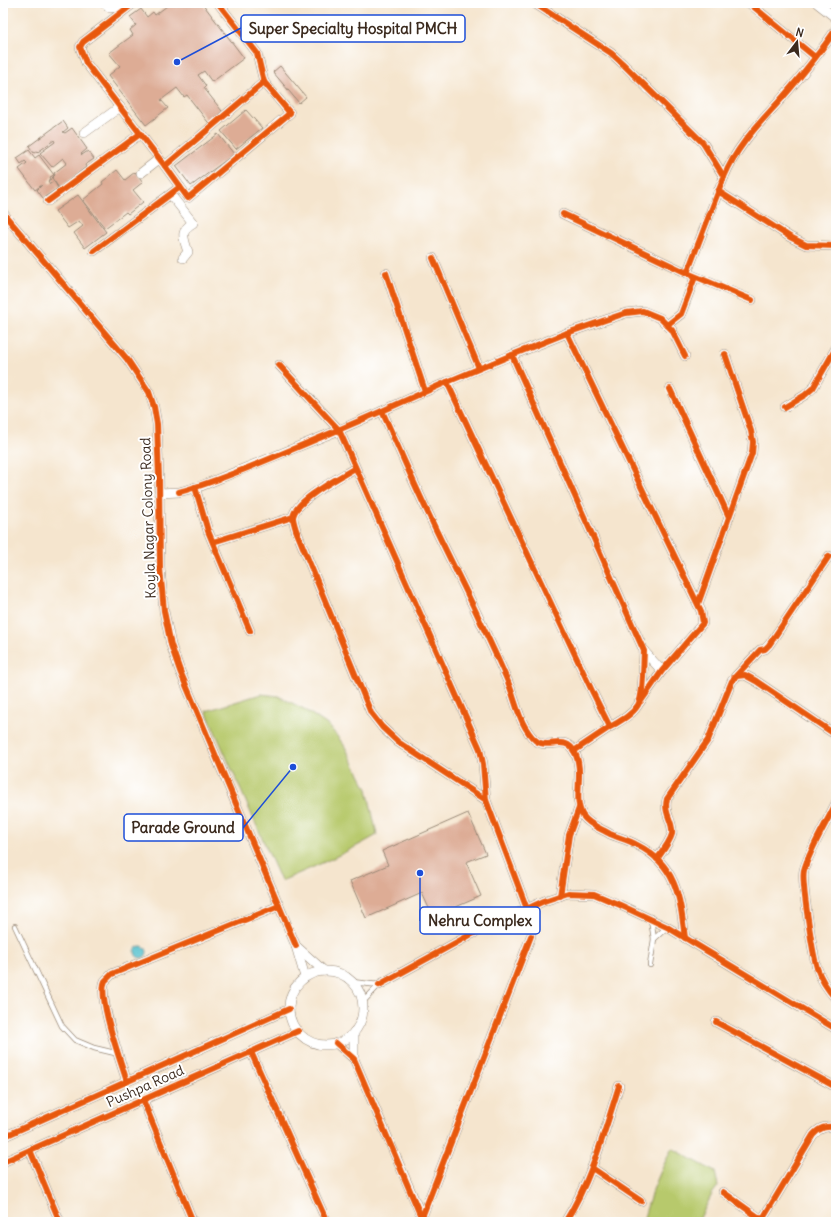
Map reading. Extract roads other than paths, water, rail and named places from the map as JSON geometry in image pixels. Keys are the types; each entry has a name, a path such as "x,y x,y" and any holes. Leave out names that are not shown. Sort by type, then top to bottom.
{"street":[{"path":"105,3 110,8 132,4"},
{"path":"132,4 83,42 80,47 86,63 188,198 290,113 264,82 257,54 218,3"},
{"path":"534,3 611,53 622,63 703,143 724,177"},
{"path":"749,3 815,57"},
{"path":"817,3 836,18"},
{"path":"668,325 681,314 691,275 718,191 729,164 738,148 800,77 836,29"},
{"path":"141,173 162,163 264,82"},
{"path":"84,133 120,107"},
{"path":"48,201 140,134"},
{"path":"94,252 180,187"},
{"path":"718,191 790,237 806,245 836,246"},
{"path":"171,194 193,223 187,226 184,231 188,252 183,258"},
{"name":"Koyla Nagar Colony Road","path":"3,213 127,359 148,392 154,407 157,424 160,568 164,611 171,645 180,671 296,946 305,977"},
{"path":"564,214 691,275 752,300"},
{"path":"433,258 479,368"},
{"path":"386,273 425,391"},
{"path":"159,493 179,492 248,468 512,354 626,313 643,311 660,318 672,330 685,356"},
{"path":"567,333 698,604 701,611 703,624 662,671 638,705 625,718 574,751"},
{"path":"785,407 805,395 812,388 836,348"},
{"path":"512,354 644,651 662,671"},
{"path":"698,604 752,453 753,442 751,431 725,354"},
{"path":"279,365 339,430 480,749 483,764 486,800 527,909"},
{"path":"447,382 610,727"},
{"path":"670,389 729,517"},
{"path":"382,411 430,517 505,674 524,726 531,736 538,742 545,744 557,742 571,746 576,754 579,769 580,808 583,817 589,822 613,835 636,844 650,853 670,874 676,886 685,938"},
{"path":"355,468 309,496 298,506 293,517 296,530 371,713 382,727 398,742 486,800"},
{"path":"195,487 203,517 250,631"},
{"path":"213,542 293,517"},
{"path":"657,859 672,834 672,828 665,806 667,799 708,740 732,681 760,650 769,645 829,556"},
{"path":"638,705 643,682 644,651"},
{"path":"732,681 737,676 745,675 836,734"},
{"path":"836,803 803,872 817,967 828,990 836,999"},
{"path":"560,896 569,835 580,808"},
{"path":"379,985 470,935 527,909 568,893 594,894 667,927 836,1029"},
{"path":"127,1082 105,1008 103,993 105,982 112,974 279,906"},
{"path":"423,1220 531,936"},
{"path":"296,946 324,971"},
{"path":"324,971 334,972 344,976 357,988 362,1003 360,1023 354,1032 346,1039 336,1043 315,1043 298,1031 291,1021 289,1009 290,997 296,986 305,977 324,971"},
{"name":"Pushpa Road","path":"3,1137 289,1009"},
{"path":"716,1022 836,1087"},
{"name":"Pushpa Road","path":"3,1162 298,1031"},
{"path":"354,1032 354,1059 423,1220"},
{"path":"336,1043 354,1059"},
{"path":"251,1052 327,1222"},
{"path":"565,1222 592,1168 619,1086"},
{"path":"143,1100 193,1222"},
{"path":"723,1192 764,1221 813,1135 819,1128 828,1126 836,1127"},
{"path":"30,1150 60,1222"},
{"path":"592,1168 641,1201"}],"lane":[{"path":"650,920 654,939 650,965"},
{"path":"15,926 62,1026 75,1040 94,1048 119,1054"},
{"path":"654,939 667,927"},
{"path":"352,982 379,985"},
{"path":"362,1003 379,985"}],"water":[{"path":"141,946 145,948 147,952 145,956 141,958 137,956 135,952 137,948"}],"place":[{"name":"Super Specialty Hospital PMCH","path":"177,62"},
{"name":"Parade Ground","path":"293,767"},
{"name":"Nehru Complex","path":"420,873"}]}
